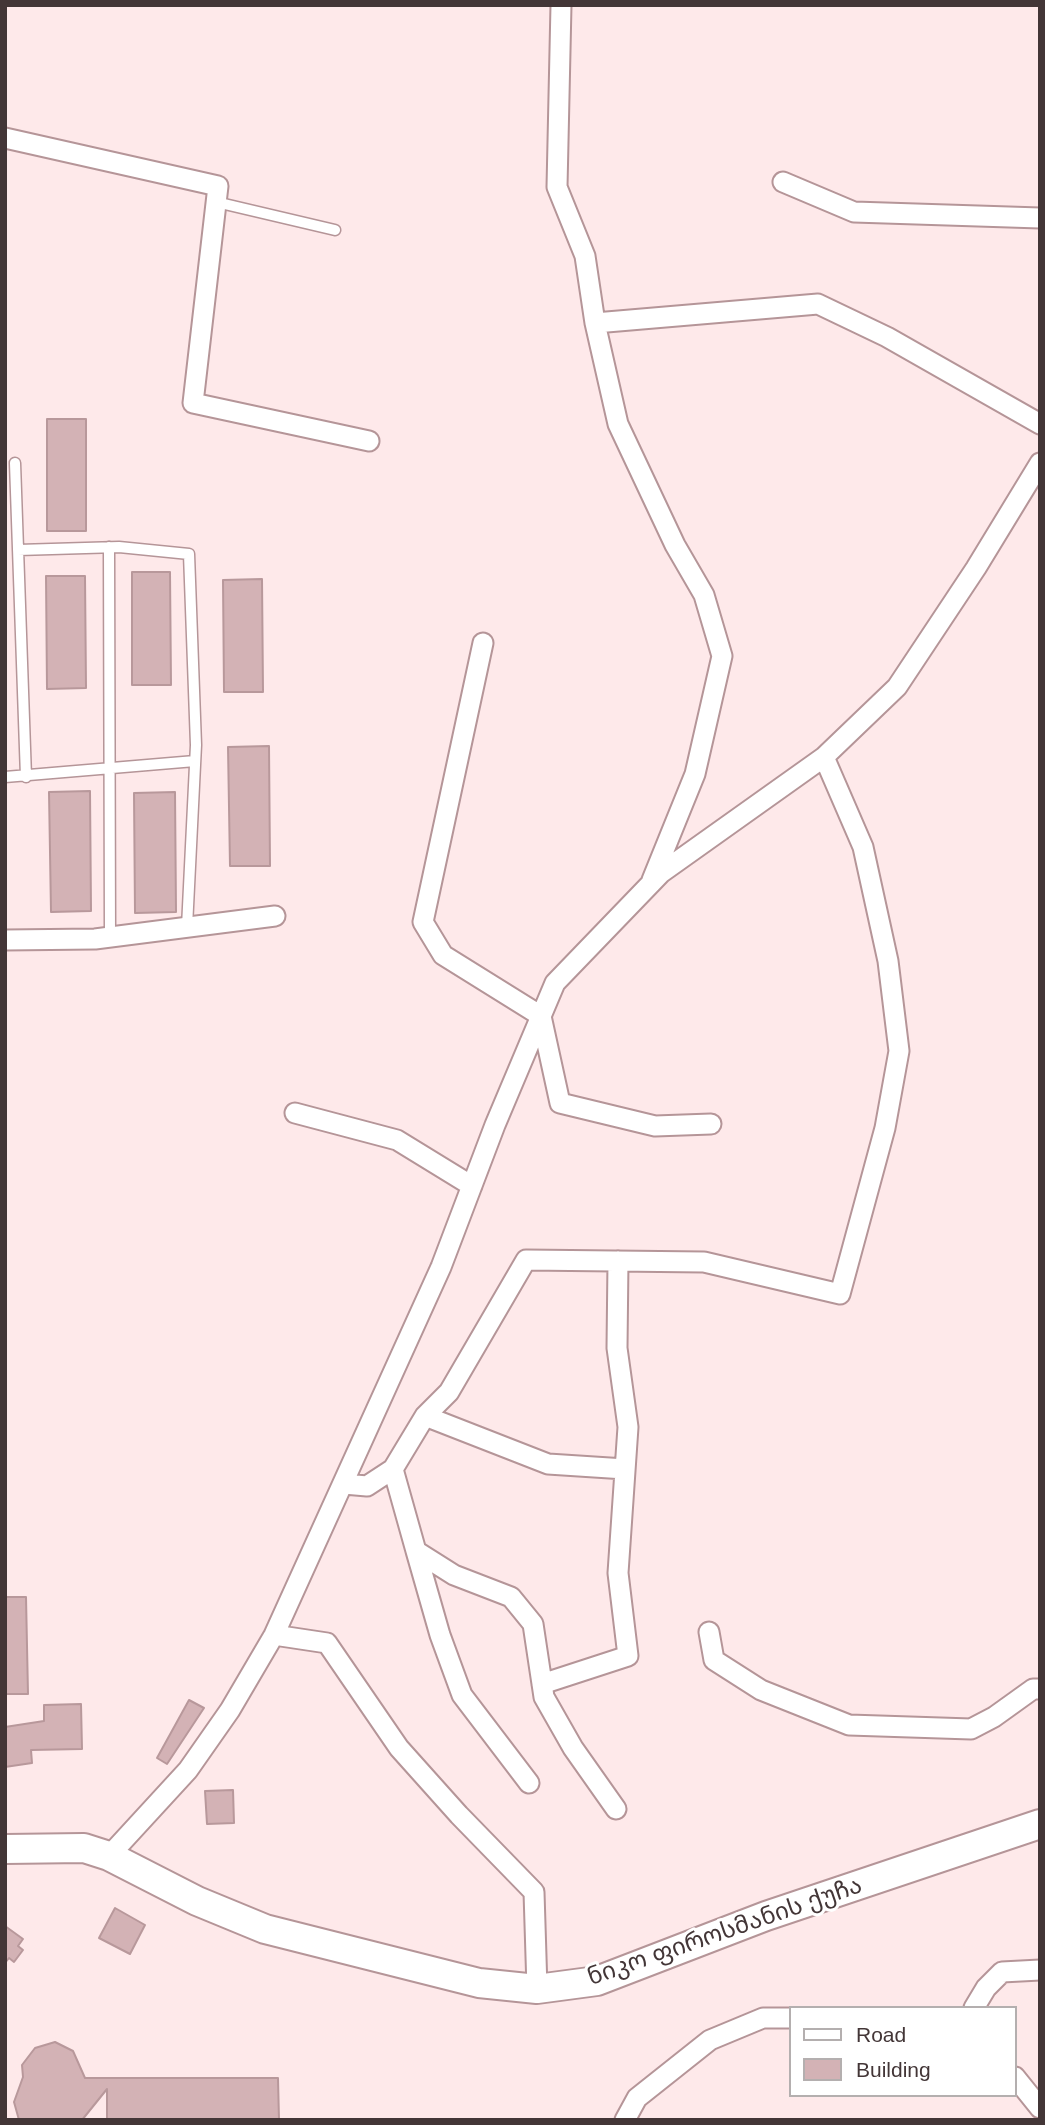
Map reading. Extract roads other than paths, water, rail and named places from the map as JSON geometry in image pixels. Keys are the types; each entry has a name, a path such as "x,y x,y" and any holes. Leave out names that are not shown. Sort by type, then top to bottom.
{"main road":[{"name":"ნიკო ფიროსმანის ქუჩა","path":"5,1849 84,1848 109,1856 197,1901 265,1929 479,1983 537,1989 597,1981 766,1916 1040,1824"}],"street":[{"path":"561,5 557,187 585,256 595,323 618,424 675,545 704,594 722,656 695,775 650,884"},
{"path":"5,138 218,186 193,403 369,441"},
{"path":"783,181 855,212 1040,218"},
{"path":"595,323 818,304 887,337 1040,424"},
{"path":"109,1856 188,1770 230,1710 274,1635 441,1267 471,1186 555,983 661,873 824,757 897,687 976,568 1040,463"},
{"path":"483,643 423,922 443,955 541,1016 560,1103 654,1126 711,1124"},
{"path":"344,1484 368,1486 393,1469 425,1416 449,1392 526,1260 704,1262 840,1294 885,1128 899,1051 888,961 863,847 824,757"},
{"path":"5,940 110,937 275,916"},
{"path":"295,1113 397,1140 471,1186"},
{"path":"542,1684 628,1656 618,1573 628,1427 617,1348 618,1261"},
{"path":"425,1416 548,1464 625,1469"},
{"path":"393,1469 440,1635 462,1695 529,1783"},
{"path":"416,1551 454,1575 511,1597 533,1625 544,1697 573,1748 616,1810"},
{"path":"709,1632 714,1660 761,1690 849,1725 971,1729 994,1717 1033,1689 1040,1689"},
{"path":"274,1635 327,1643 399,1748 534,1892 537,1989"},
{"path":"975,2006 1002,1972 1040,1970"},
{"path":"625,2120 637,2098 710,2040 763,2018 790,2018"},
{"path":"1017,2079 1040,2108"}],"lane":[{"path":"216,202 335,230"},
{"path":"15,463 26,777"},
{"path":"18,551 109,547 189,554 195,761 187,927"},
{"path":"109,547 110,937"},
{"path":"5,777 195,761"}]}
